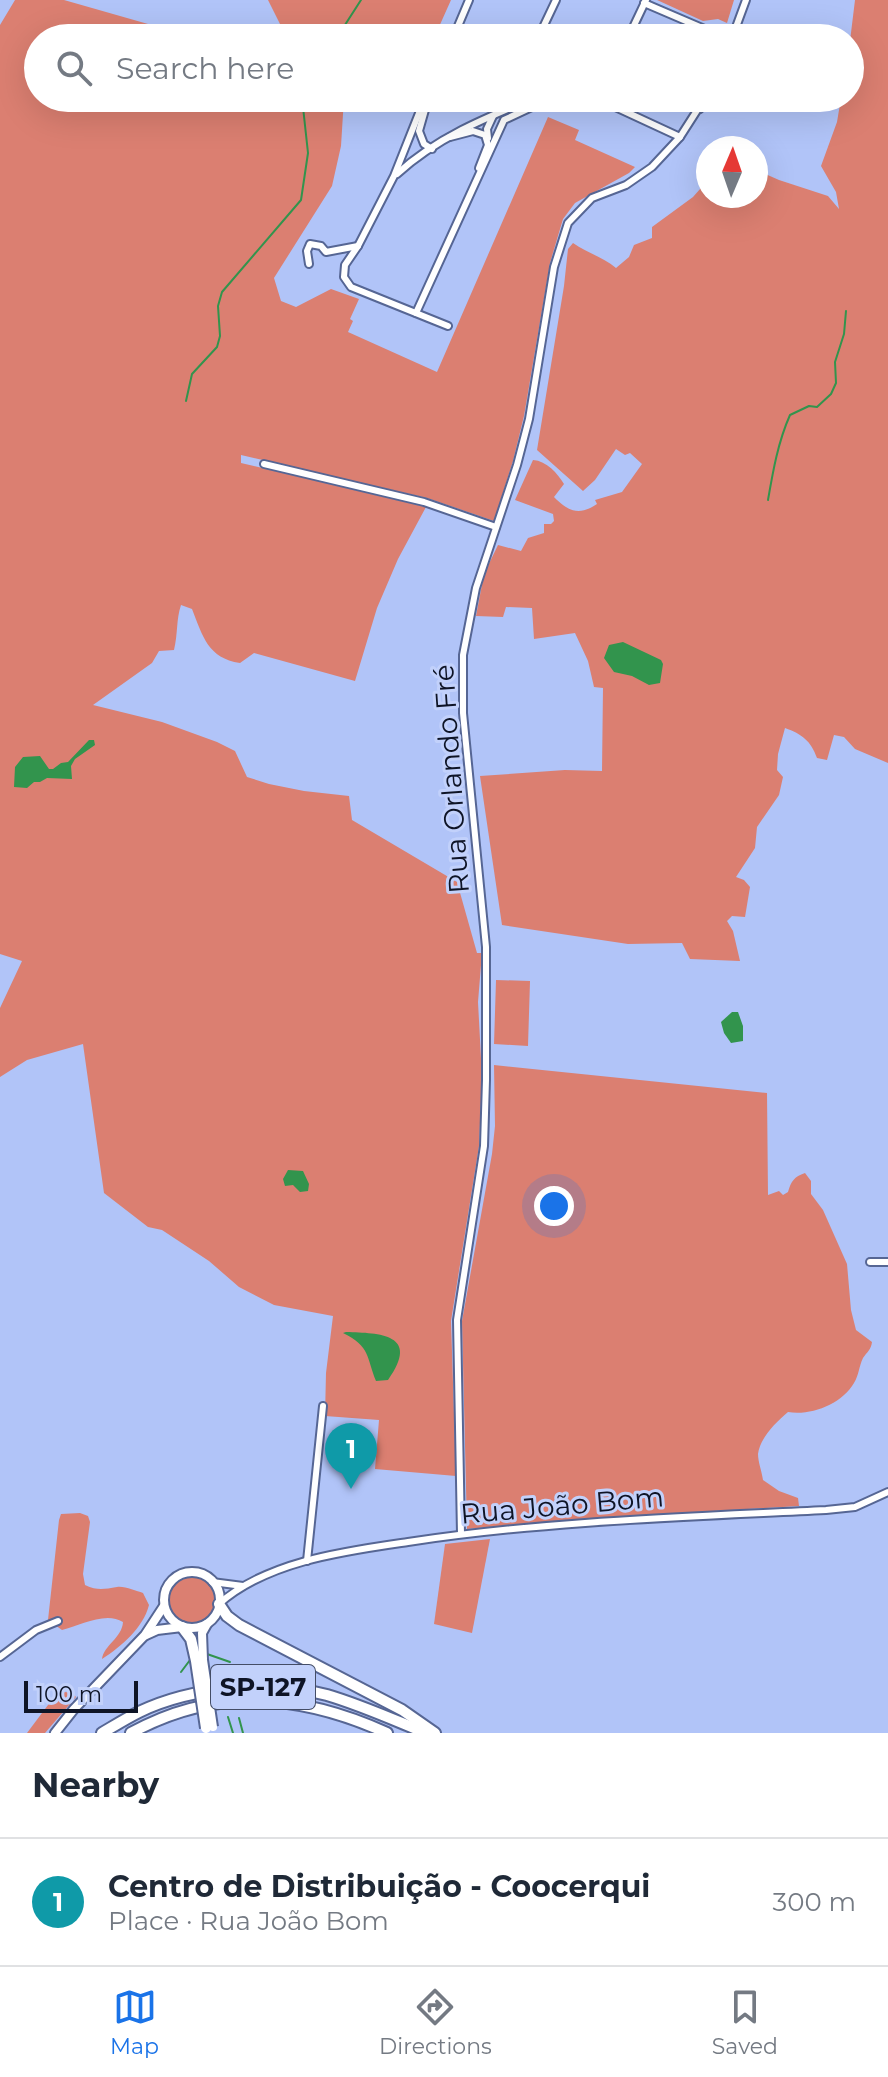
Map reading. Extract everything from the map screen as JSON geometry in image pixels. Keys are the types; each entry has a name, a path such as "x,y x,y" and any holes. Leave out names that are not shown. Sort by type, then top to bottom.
{"highway":[{"path":"219,1604 227,1616 239,1625 402,1710 435,1733"},
{"path":"182,1627 200,1661 210,1730"},
{"name":"SP-127","path":"102,1733 141,1710 191,1695 246,1686 286,1688 327,1695 426,1733"},
{"name":"SP-127","path":"131,1733 176,1712 216,1703 268,1700 318,1707 387,1733"},
{"path":"140,1733 149,1723"}],"street":[{"path":"459,24 469,0"},
{"path":"545,24 556,0"},
{"path":"737,24 746,0"},
{"path":"635,24 645,2 694,24"},
{"path":"421,112 394,176 345,265 344,277 351,287 448,326"},
{"path":"424,112 419,131 424,144 432,149"},
{"path":"394,176 461,128 501,112"},
{"path":"416,313 504,120 518,112"},
{"path":"627,112 680,137"},
{"name":"Rua Orlando Fré","path":"461,1534 457,1320 484,1146 486,1080 486,947 463,713 463,655 476,588 529,419 554,267 568,223 592,198 640,177 680,137 698,112"},
{"path":"477,179 487,151 487,129 493,116"},
{"path":"446,138 477,130 488,140"},
{"path":"309,264 307,251 310,244 321,246 326,252 358,246"},
{"path":"264,464 424,502 496,527"},
{"path":"870,1262 888,1262"},
{"path":"307,1561 323,1406"},
{"name":"Rua João Bom","path":"243,1586 307,1561 461,1534 826,1510 855,1507 888,1492"},
{"path":"55,1733 145,1635 164,1606 168,1585 180,1575 196,1573 212,1582 243,1586"},
{"path":"200,1661 202,1633 219,1604 219,1594 212,1582"},
{"path":"219,1604 243,1586"},
{"path":"164,1606 173,1621 182,1627"},
{"path":"0,1657 36,1630 58,1621"},
{"path":"145,1635 157,1630 198,1627 211,1621"}],"shaded area":[{"path":"15,0 64,0 148,24 24,24 24,112 343,112 341,146 332,186 274,278 281,301 296,307 331,289 359,299 348,332 437,372 548,117 579,130 575,140 635,167 575,203 563,219 550,263 524,416 494,521 427,498 241,455 241,463 426,507 398,559 377,608 355,681 254,653 240,663 229,660 208,645 192,609 181,605 174,650 159,651 152,663 93,705 162,722 217,742 235,751 247,777 304,791 349,796 352,820 457,882 477,953 482,953 478,1002 482,1077 479,1146 451,1321 456,1476 375,1469 379,1420 325,1416 326,1373 333,1316 274,1305 239,1287 209,1261 162,1230 148,1227 104,1193 83,1044 27,1060 0,1077 0,1008 22,961 0,954 0,25"},
{"path":"268,0 451,0 440,24 280,24"},
{"path":"657,0 734,0 727,23 718,19 703,21"},
{"path":"855,0 888,0 888,763 855,749 844,737 834,735 827,760 817,758 805,739 785,728 778,754 777,770 783,777 779,795 757,827 755,848 736,877 750,887 745,917 732,916 727,921 733,931 740,961 690,959 682,943 628,944 502,925 480,776 565,770 602,771 603,688 594,687 588,661 575,633 534,639 532,608 506,607 503,617 476,616 484,574 498,545 521,551 528,538 544,533 544,524 554,521 553,514 515,500 533,460 555,472 564,484 554,497 574,511 585,510 597,504 595,500 622,492 642,464 630,453 625,455 616,449 595,480 583,491 537,450 568,249 573,243 616,268 629,257 634,245 652,238 652,227 696,194 696,208 768,208 768,175 828,196 839,209 836,192 821,166 839,112 864,112 864,24 852,24"},
{"path":"623,642 661,660 660,683 649,685 632,676 614,672 604,658 609,645"},
{"path":"89,740 94,740 95,745 75,759 71,766 72,779 47,778 27,788 14,787 15,767 23,757 40,756 49,769 53,769 68,762"},
{"path":"496,980 530,981 528,1046 494,1044"},
{"path":"732,1012 738,1012 743,1026 743,1041 731,1043 721,1022"},
{"path":"494,1065 767,1093 768,1195 779,1191 783,1195 798,1176 805,1173 811,1181 811,1194 823,1210 847,1264 856,1330 872,1342 854,1383 842,1397 816,1410 788,1412 762,1442 758,1454 763,1480 779,1491 798,1498 799,1506 467,1529 462,1321 492,1154"},
{"path":"288,1170 303,1171 309,1184 308,1191 300,1192 293,1185 285,1186 283,1179"},
{"path":"343,1333 383,1335 398,1345 397,1365 388,1380 376,1381 363,1348"},
{"path":"80,1513 88,1516 90,1522 83,1574 85,1585 97,1589 120,1587 143,1593 149,1605 131,1636 102,1659 120,1633 123,1622 108,1618 92,1620 62,1630 48,1620 59,1520 61,1514"},
{"path":"490,1539 472,1633 434,1624 445,1544"},
{"path":"192,1577 208,1584 215,1600 208,1616 192,1623 176,1616 169,1600 176,1584"},
{"path":"65,1692 76,1697 45,1733 27,1733 51,1701"}],"waterway":[{"path":"346,24 361,0"},
{"path":"186,401 192,374 217,347 220,336 218,306 222,292 301,200 308,153 304,112"},
{"path":"768,500 779,446 790,415 809,406 817,407 831,394 836,383 835,362 844,334 846,311"},
{"path":"207,1654 230,1662"},
{"path":"181,1672 190,1660"},
{"path":"228,1717 233,1733"},
{"path":"239,1718 243,1733"}],"place":[{"name":"Centro de Distribuição - Coocerqui","path":"351,1489"}]}
